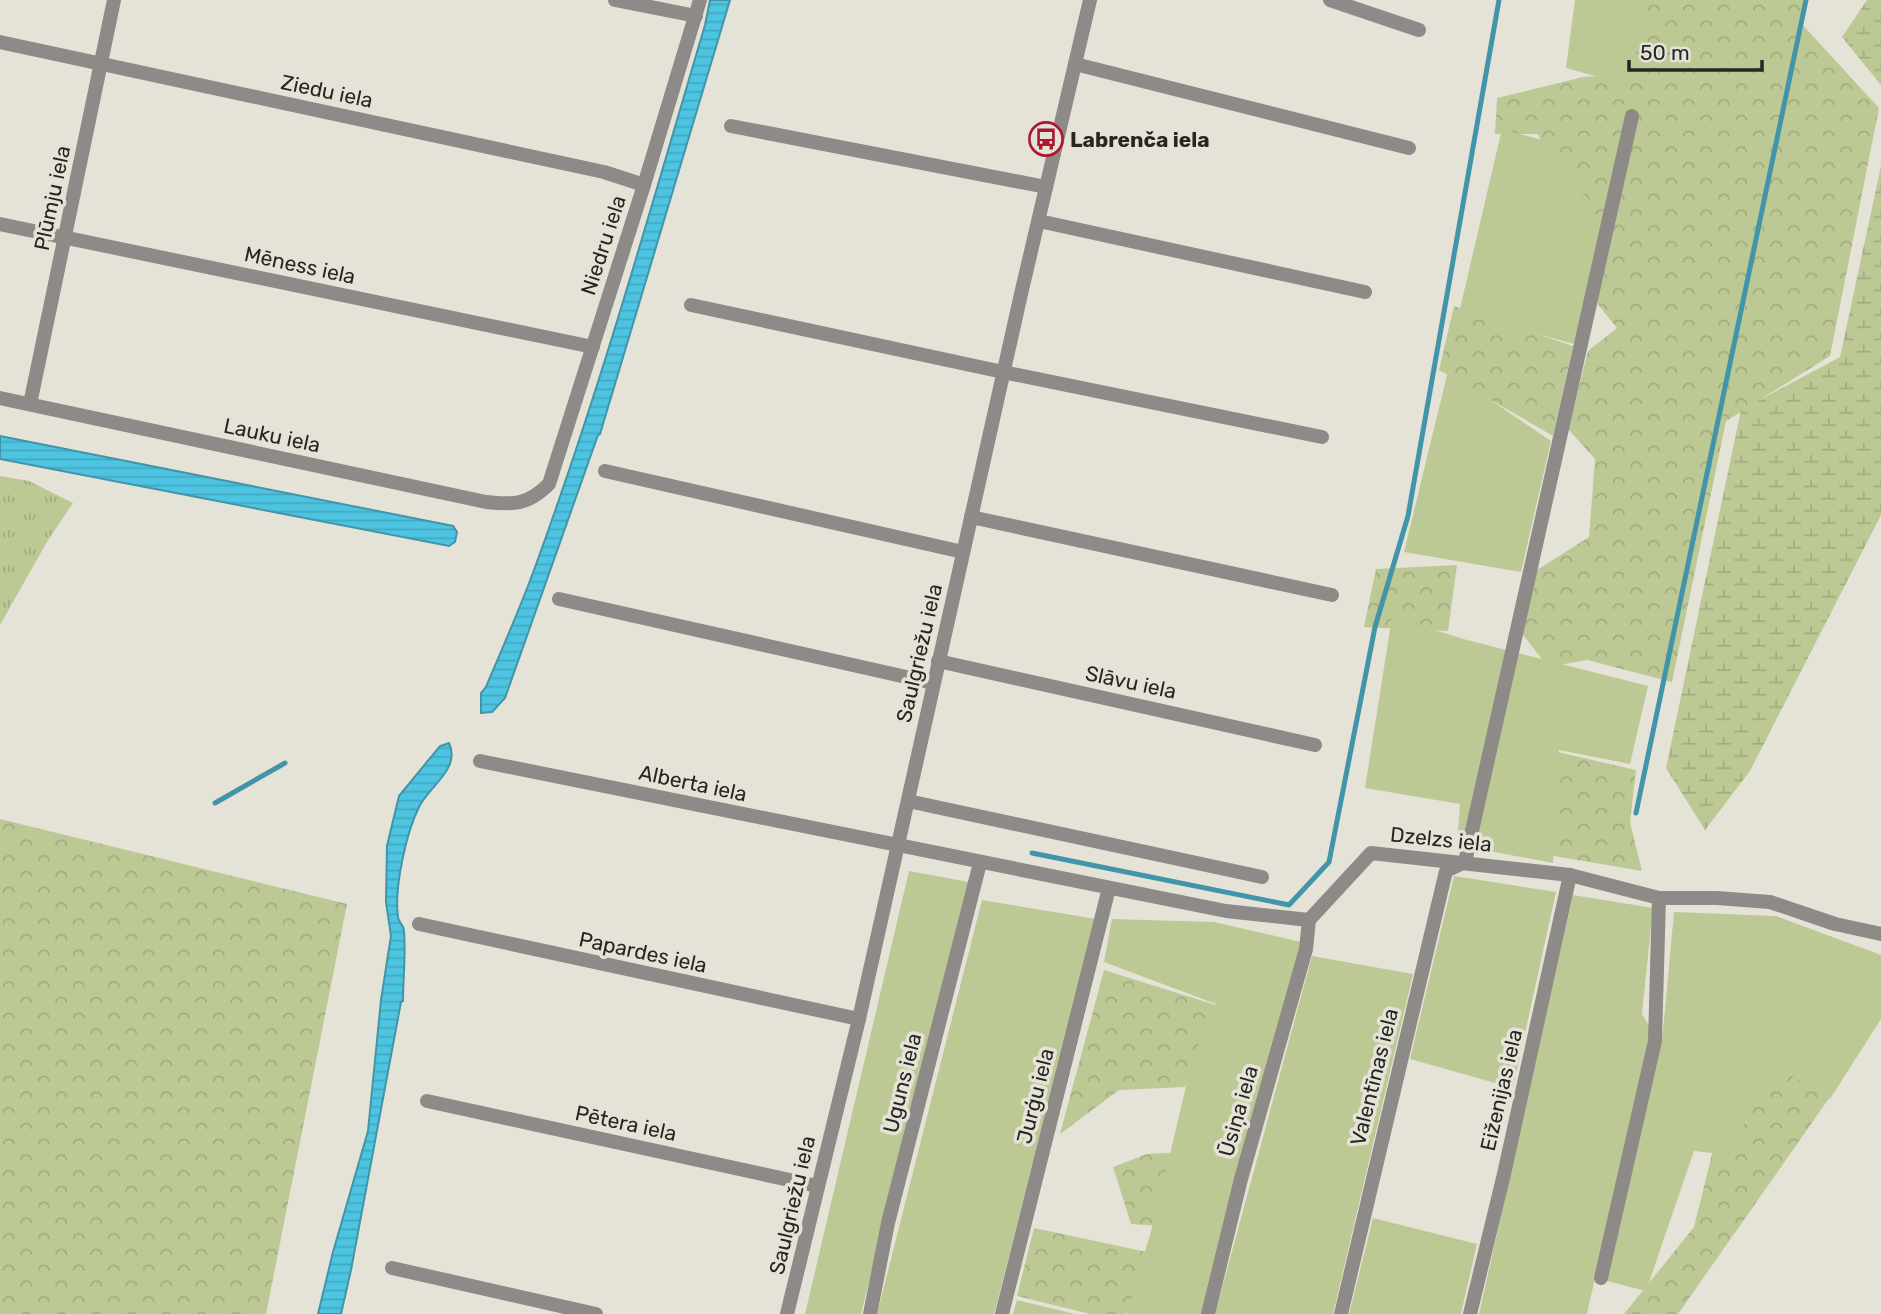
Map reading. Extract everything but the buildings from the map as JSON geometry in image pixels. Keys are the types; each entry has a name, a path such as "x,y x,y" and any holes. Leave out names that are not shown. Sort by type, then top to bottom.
{"street":[{"name":"Plūmju iela","path":"30,404 114,0"},
{"path":"615,0 696,16"},
{"name":"Niedru iela","path":"536,497 549,484 700,0"},
{"name":"Saulgriežu iela","path":"787,1314 899,846 1003,372 1090,0"},
{"path":"1330,0 1419,30"},
{"name":"Ziedu iela","path":"0,43 604,172 644,185"},
{"path":"1074,64 1409,148"},
{"path":"1465,862 1632,116"},
{"path":"731,126 1046,187"},
{"path":"1039,221 1365,292"},
{"name":"Mēness iela","path":"0,224 593,346"},
{"path":"691,305 1322,437"},
{"name":"Lauku iela","path":"0,398 486,502 513,505 536,497"},
{"path":"605,471 963,552"},
{"path":"971,517 1332,595"},
{"path":"559,599 933,683"},
{"name":"Slāvu iela","path":"938,661 1315,745"},
{"name":"Alberta iela","path":"480,761 899,846"},
{"path":"908,801 1262,877"},
{"path":"899,846 1226,911 1309,920"},
{"name":"Dzelzs iela","path":"1309,920 1371,853 1570,875 1659,898 1770,902 1835,925 1881,934"},
{"name":"Valentīnas iela","path":"1341,1314 1446,871 1465,862"},
{"name":"Uguns iela","path":"870,1314 888,1223 980,863"},
{"name":"Eiženijas iela","path":"1470,1314 1570,875"},
{"name":"Jurģu iela","path":"1002,1314 1109,888"},
{"path":"1601,1278 1656,1041 1659,898"},
{"name":"Ūsiņa iela","path":"1208,1314 1241,1179 1306,948 1309,920"},
{"name":"Papardes iela","path":"419,924 859,1019"},
{"name":"Pētera iela","path":"426,1101 817,1186"},
{"path":"392,1268 596,1314"}],"green space":[{"path":"1575,0 1648,0 1628,85 1566,68"},
{"path":"1636,0 1804,0 1800,22 1879,108 1830,356 1726,421 1672,682 1587,660 1548,667 1517,627 1537,570 1589,537 1595,459 1568,429 1588,351 1617,328 1599,306 1538,134 1495,134 1497,98 1583,77 1627,74"},
{"path":"1867,0 1881,0 1881,85 1842,37"},
{"path":"1502,129 1549,142 1602,223 1574,344 1459,313"},
{"path":"1881,166 1881,515 1750,771 1705,830 1666,768 1741,410 1840,357"},
{"path":"1454,306 1573,346 1553,436 1439,370"},
{"path":"1448,371 1551,441 1521,572 1404,552"},
{"path":"0,476 29,481 73,503 48,540 0,625"},
{"path":"1457,565 1448,631 1364,627 1376,569"},
{"path":"1392,617 1467,640 1648,686 1630,764 1559,750 1553,863 1457,845 1460,804 1365,788"},
{"path":"1553,751 1636,770 1630,822 1642,871 1548,855"},
{"path":"0,819 347,904 266,1314 0,1314"},
{"path":"909,871 969,882 861,1314 805,1314"},
{"path":"1454,876 1556,892 1513,1088 1410,1059"},
{"path":"1573,895 1653,908 1642,1014 1651,1029 1587,1314 1479,1314"},
{"path":"982,900 1096,919 994,1314 877,1314"},
{"path":"1674,912 1776,916 1881,955 1881,1019 1830,1099 1774,1065 1729,1155 1694,1151 1646,1291 1607,1281 1663,1031"},
{"path":"1112,919 1214,922 1301,942 1203,1314 1127,1314 1156,1214 1191,1065 1216,1004 1104,962"},
{"path":"1312,956 1413,974 1333,1314 1215,1314"},
{"path":"1104,970 1219,1006 1185,1087 1119,1090 1060,1134"},
{"path":"1782,1053 1837,1087 1678,1314 1624,1314 1694,1227 1713,1150"},
{"path":"1187,1152 1160,1226 1131,1224 1113,1167 1147,1154"},
{"path":"1373,1218 1477,1244 1461,1314 1349,1314"},
{"path":"1034,1228 1161,1255 1126,1314 1090,1314 1017,1296"},
{"path":"1017,1300 1075,1314 1013,1314"}],"water":[{"path":"710,0 730,0 600,434 505,698 492,712 481,713 481,693 486,687 526,591 584,426 646,226"},
{"path":"0,436 453,526 457,532 455,542 449,546 0,459"},
{"path":"449,743 451,761 419,807 402,861 397,905 398,919 404,929 405,940 403,1001 341,1314 318,1314 368,1131 381,1000 391,936 386,902 387,846 399,796 440,746"}],"waterway":[{"path":"1032,853 1289,905 1329,862 1375,627 1408,516 1499,0"},
{"path":"1636,813 1806,0"},
{"path":"215,803 285,763"}],"place":[{"name":"Labrenča iela","path":"1046,139"}]}
